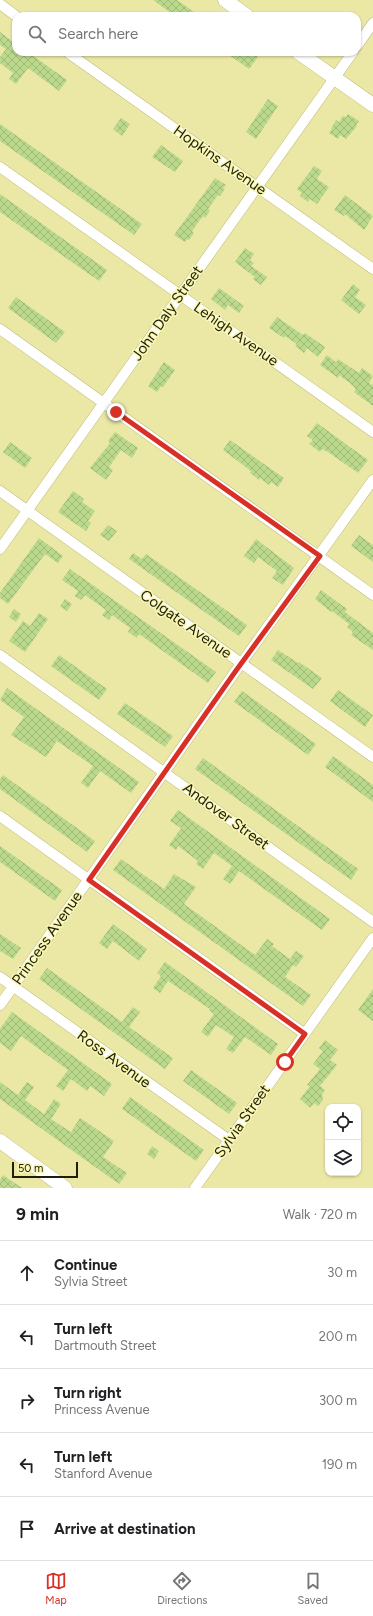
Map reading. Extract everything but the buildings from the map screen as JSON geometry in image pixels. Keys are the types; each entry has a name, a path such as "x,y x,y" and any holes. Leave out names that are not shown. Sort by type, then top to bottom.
{"street":[{"path":"225,0 242,12"},
{"path":"0,4 12,13"},
{"path":"361,40 373,23"},
{"name":"Hopkins Avenue","path":"73,56 373,269"},
{"path":"304,56 373,105"},
{"name":"John Daly Street","path":"0,549 350,56"},
{"name":"Lehigh Avenue","path":"0,167 373,432"},
{"path":"0,329 373,595"},
{"name":"Princess Avenue","path":"0,1005 373,480"},
{"name":"Colgate Avenue","path":"0,491 373,757"},
{"name":"Andover Street","path":"0,655 373,922"},
{"path":"0,816 305,1034"},
{"name":"Sylvia Street","path":"195,1188 373,938"},
{"name":"Ross Avenue","path":"0,977 229,1140"},
{"path":"0,1141 65,1188"}],"route":[{"path":"116,412 320,556 235,672 89,880 305,1034 285,1062"}]}
